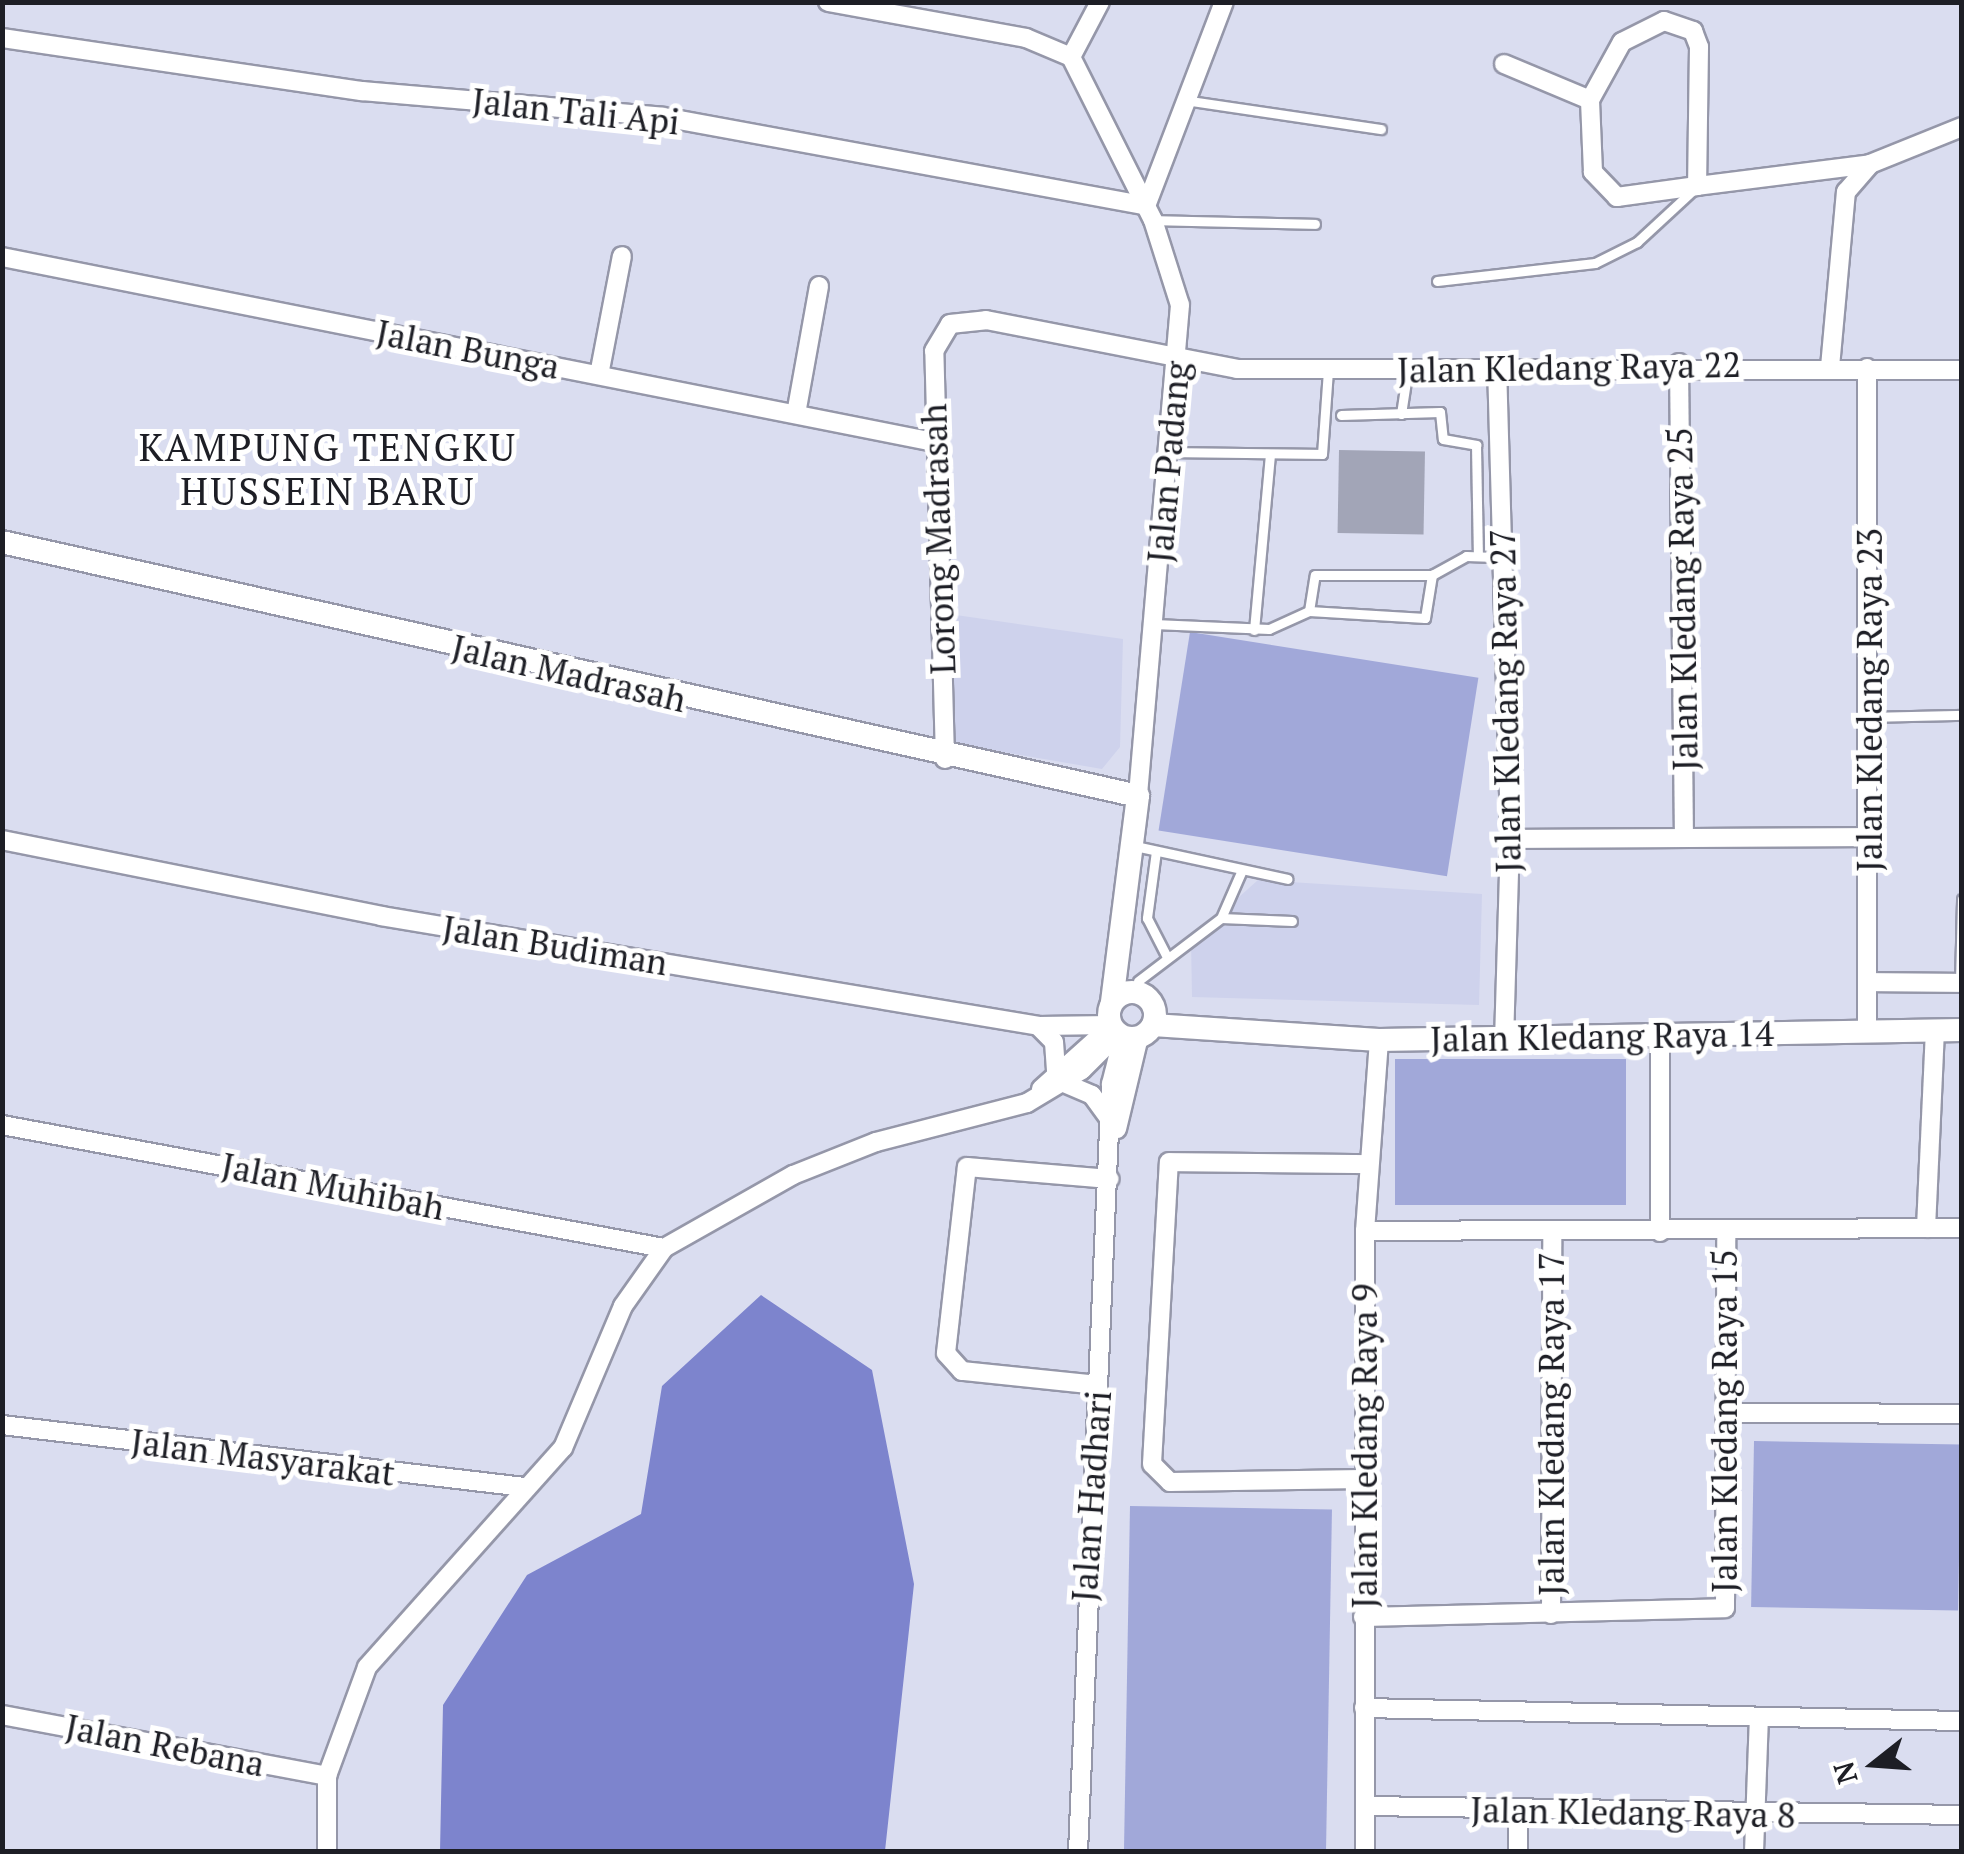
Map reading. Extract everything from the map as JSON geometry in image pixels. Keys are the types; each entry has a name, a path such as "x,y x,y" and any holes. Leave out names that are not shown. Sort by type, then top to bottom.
{"street":[{"path":"828,2 881,8 1026,38 1071,57 1100,2"},
{"path":"1149,213 1224,2"},
{"path":"1697,186 1702,64 1693,32 1664,21 1632,32 1590,100 1602,189 1635,200 1697,186 1870,164 1962,126"},
{"name":"Jalan Tali Api","path":"2,38 362,92 663,117 1149,213"},
{"name":"Jalan Padang","path":"1071,57 1149,213 1180,305 1128,890 1126,1027"},
{"path":"1504,64 1590,100"},
{"path":"1830,367 1846,192 1870,164"},
{"path":"599,376 622,256"},
{"name":"Jalan Bunga","path":"2,257 934,442"},
{"path":"796,414 820,286"},
{"name":"Lorong Madrasah","path":"945,760 934,350 950,324 986,320 1177,362"},
{"name":"Jalan Kledang Raya 22","path":"1177,362 1328,371 1680,363 1962,370"},
{"name":"Jalan Kledang Raya 25","path":"1680,363 1684,835"},
{"name":"Jalan Kledang Raya 27","path":"1497,365 1510,840 1504,1037"},
{"name":"Jalan Kledang Raya 23","path":"1867,368 1872,716 1867,1032"},
{"name":"Jalan Madrasah","path":"2,542 945,760 1138,796"},
{"path":"1510,840 1684,835 1870,838"},
{"name":"Jalan Budiman","path":"2,840 381,916 1038,1026 1126,1027"},
{"name":"Jalan Padang","path":"1126,1027 1143,992 1128,890"},
{"path":"1868,982 1961,983"},
{"path":"327,1852 327,1776 366,1668 584,1416 623,1306 664,1248 793,1174 1026,1103 1126,1027 1143,992"},
{"name":"Jalan Kledang Raya 14","path":"1143,992 1242,1034"},
{"path":"1038,1026 1054,1042 1060,1079"},
{"name":"Jalan Kledang Raya 14","path":"1126,1027 1379,1040 1962,1030"},
{"name":"Jalan Hadhari","path":"1078,1852 1109,1179 1126,1027"},
{"path":"1926,1228 1935,1030"},
{"path":"1660,1033 1660,1232"},
{"name":"Jalan Kledang Raya 9","path":"1364,1852 1365,1231 1379,1040"},
{"path":"1060,1079 1092,1096 1112,1132"},
{"name":"Jalan Muhibah","path":"2,1124 664,1248"},
{"path":"1362,1479 1170,1482 1152,1464 1169,1162 1369,1164"},
{"path":"1098,1384 962,1370 946,1354 967,1167 1109,1179"},
{"path":"1365,1231 1962,1228"},
{"name":"Jalan Kledang Raya 15","path":"1363,1618 1726,1608 1732,1413 1726,1232"},
{"name":"Jalan Kledang Raya 17","path":"1551,1614 1552,1233"},
{"path":"1732,1413 1962,1414"},
{"name":"Jalan Masyarakat","path":"2,1425 524,1487"},
{"path":"1364,1708 1962,1721"},
{"name":"Jalan Rebana","path":"2,1715 327,1776"},
{"path":"1754,1852 1760,1717"},
{"name":"Jalan Kledang Raya 8","path":"1365,1806 1518,1812 1962,1815"},
{"path":"1518,1812 1518,1852"}],"lane":[{"path":"1191,101 1381,129"},
{"path":"1437,281 1595,262 1637,242 1697,186"},
{"path":"1149,213 1315,224"},
{"path":"1401,414 1408,368"},
{"path":"1168,452 1322,454 1328,371"},
{"path":"1341,415 1440,412 1443,438 1476,445 1478,556"},
{"path":"1254,630 1270,455"},
{"path":"1309,611 1315,574 1432,574 1478,556 1502,556"},
{"path":"1154,624 1254,630 1309,611 1426,618 1432,574"},
{"path":"1872,716 1962,715"},
{"path":"1132,846 1287,880"},
{"path":"1156,851 1147,918 1167,958"},
{"path":"1143,992 1167,958 1221,918 1242,870"},
{"path":"1961,983 1962,899"},
{"path":"1221,918 1292,921"}],"shaded area":[{"path":"949,614 1123,639 1120,747 1102,769 951,743"},
{"path":"1190,632 1478,678 1447,876 1159,831"},
{"path":"1258,880 1482,894 1479,1005 1192,997 1191,940"},
{"path":"1395,1059 1626,1059 1626,1205 1395,1205"},
{"path":"761,1295 872,1370 914,1584 885,1851 440,1851 443,1705 527,1575 641,1514 662,1386"},
{"path":"1754,1441 1961,1445 1958,1611 1751,1607"},
{"path":"1130,1506 1332,1510 1326,1852 1124,1851"}],"building":[{"path":"1339,450 1425,452 1424,534 1338,533"}],"district":[{"name":"KAMPUNG TENGKU HUSSEIN BARU","path":"328,470"}]}
